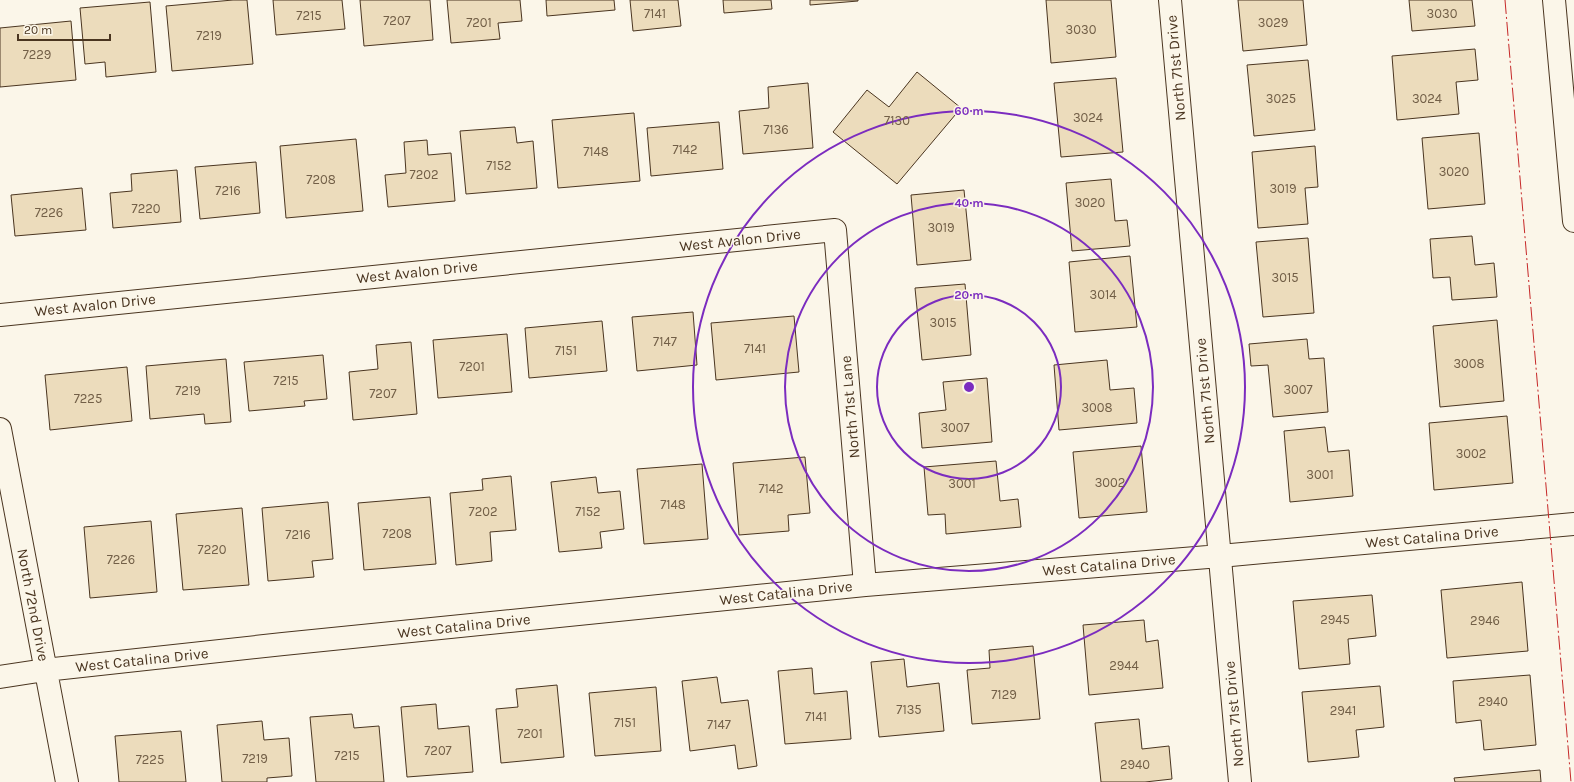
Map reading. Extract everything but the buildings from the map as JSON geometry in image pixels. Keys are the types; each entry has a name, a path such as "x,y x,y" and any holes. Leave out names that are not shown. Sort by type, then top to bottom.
{"street":[{"name":"North 71st Drive","path":"1170,0 1240,782"},
{"path":"1554,0 1572,165 1574,221"},
{"name":"West Avalon Drive","path":"0,315 835,230"},
{"name":"North 71st Lane","path":"835,230 865,585"},
{"name":"North 72nd Drive","path":"0,428 67,782"},
{"name":"West Catalina Drive","path":"0,677 45,670 865,585 1220,556 1574,524"}],"power":[{"path":"1505,0 1571,782"}]}
